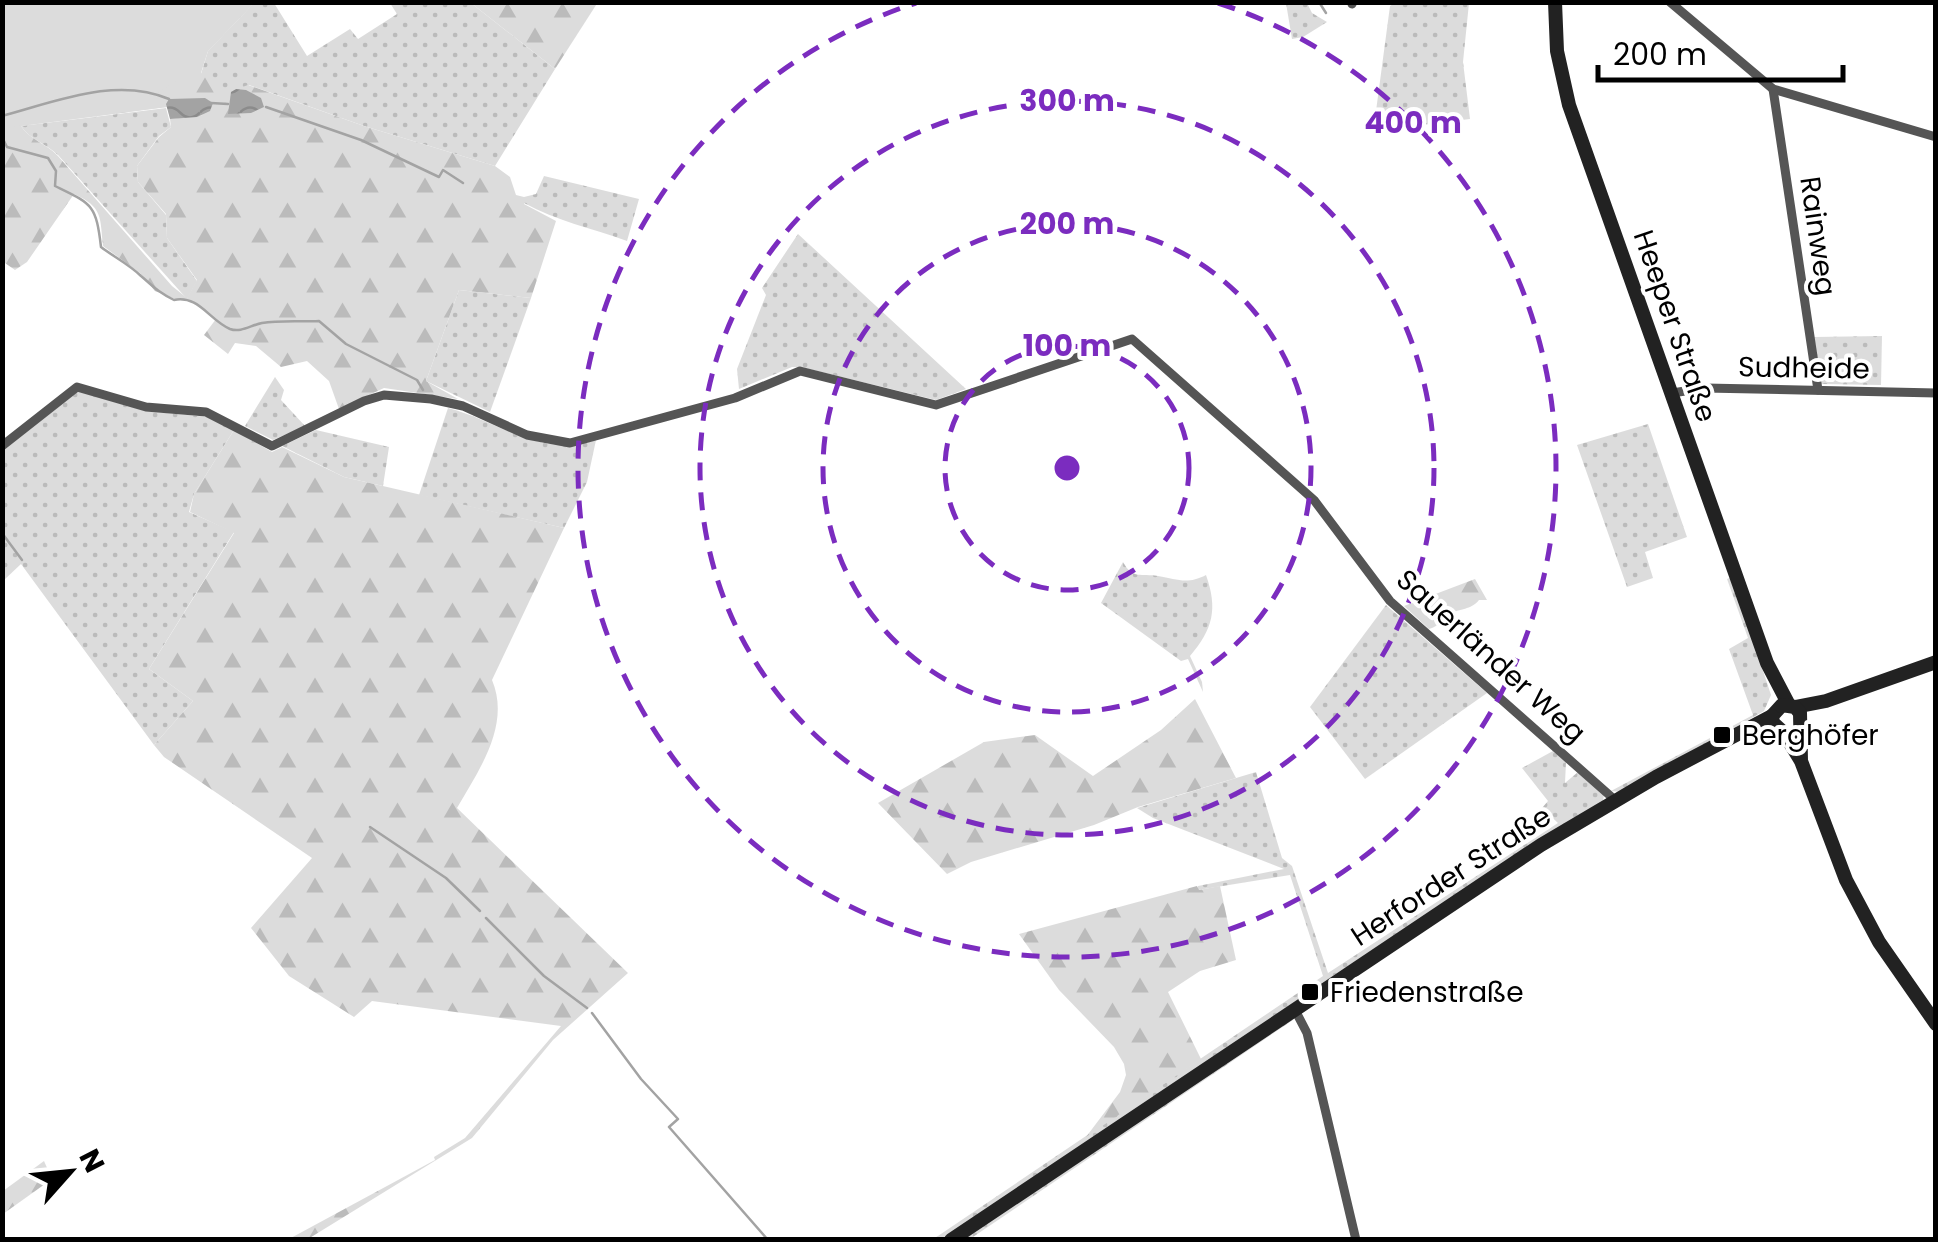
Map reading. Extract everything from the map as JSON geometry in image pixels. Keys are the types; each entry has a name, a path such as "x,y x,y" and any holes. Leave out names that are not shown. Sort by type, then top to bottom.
{"street":[{"name":"Heeper Straße","path":"1555,2 1556,51 1569,105 1801,760 1846,880 1879,942 1936,1024"},
{"path":"1670,2 1773,88 1936,137"},
{"name":"Rainweg","path":"1773,88 1818,390"},
{"name":"Sauerländer Weg","path":"2,446 77,387 146,407 206,412 272,446 384,395 463,406 527,435 570,444 735,398 800,371 936,405 1132,339 1314,500 1390,601 1615,800"},
{"name":"Sudheide","path":"1672,394 1705,388 1936,393"},
{"name":"Herforder Straße","path":"951,1240 1526,854 1615,800 1738,736 1936,662"},
{"path":"1295,1010 1307,1033 1356,1240"}],"green space":[{"path":"255,2 274,3 307,56 350,29 358,39 397,14 390,3 471,3 555,69 495,166 249,85 227,104 220,103 214,85 201,74 208,51"},
{"path":"471,2 598,2 555,69 471,3"},
{"path":"1397,2 1469,3 1463,62 1470,119 1405,127 1374,126 1390,6"},
{"path":"2,3 254,3 208,51 201,73 220,88 220,103 227,103 231,91 248,85 495,166 510,177 516,195 524,197 524,204 556,221 531,298 459,290 426,381 458,399 384,388 339,409 329,381 307,361 281,367 256,346 235,343 228,354 204,335 216,319 187,299 155,291 140,273 103,246 98,214 74,194 27,262 15,270 2,261","holes":["167,107 203,115 170,119 171,127 137,166 138,182 166,214 167,238 197,280 187,298 172,286 58,156 21,126"]},
{"path":"2,3 254,3 184,76 158,93 169,99 167,107 3,128"},
{"path":"1286,3 1307,3 1312,13 1327,22 1303,37 1292,39"},
{"path":"166,108 171,127 159,136 137,166 138,182 166,215 167,238 197,281 187,299 58,155 21,126"},
{"path":"544,176 639,199 627,241 524,203 524,197 536,194"},
{"path":"798,234 966,389 936,400 792,367 739,389 737,369 766,295 762,288"},
{"path":"459,290 531,298 490,412 426,381"},
{"path":"1882,336 1881,385 1821,384 1814,337"},
{"path":"275,377 284,390 281,400 305,426 273,440 245,426"},
{"path":"78,391 146,411 208,417 234,430 194,494 189,512 234,532 149,669 193,701 154,745 21,564 3,581 3,450"},
{"path":"448,408 538,442 576,445 596,440 587,482 564,528 419,495"},
{"path":"1648,424 1687,537 1645,552 1653,578 1627,587 1577,445"},
{"path":"234,430 272,452 282,447 344,477 564,528 492,680 497,697 495,730 483,763 457,808 628,973 553,1040 472,1138 308,1239 289,1239 435,1160 434,1157 465,1138 561,1026 372,1001 354,1017 289,976 251,928 312,858 164,757 154,745 193,701 149,669 234,533 190,512 194,494"},
{"path":"316,430 389,447 383,486 344,477 282,446"},
{"path":"1123,562 1138,575 1187,581 1206,575 1212,598 1211,618 1204,637 1190,656 1203,692 1188,659 1181,661 1101,603"},
{"path":"1732,577 1771,695 1764,711 1621,792 1611,791 1753,715 1729,649 1748,638 1727,579"},
{"path":"1475,579 1487,600 1453,613 1433,628 1429,629 1404,606"},
{"path":"1386,605 1487,693 1365,779 1310,707"},
{"path":"1195,699 1236,778 971,862 947,874 878,803 984,742 1035,735 1093,776 1161,730"},
{"path":"1553,751 1566,762 1565,783 1578,772 1604,795 1603,801 1308,992 1308,996 943,1239 932,1240 1323,976 1290,875 1198,890 1198,886 1284,869 1153,818 1137,808 1256,772 1282,858 1292,866 1328,973 1558,823 1542,808 1548,801 1522,768"},
{"path":"1197,886 1199,890 1220,886 1236,960 1200,971 1168,992 1201,1059 1086,1137 1120,1092 1126,1075 1124,1064 1114,1047 1059,990 1019,934"},
{"path":"1287,1019 1293,1020 970,1239 957,1240"},
{"path":"44,1161 52,1179 3,1214 3,1191"}],"water":[{"path":"236,89 261,98 264,107 251,113 228,114 231,92"},
{"path":"205,98 213,103 210,111 197,117 170,119 166,104 169,99"}],"waterway":[{"path":"1319,2 1326,13"},
{"path":"2,116 64,98 107,91 128,90 169,99"},
{"path":"211,103 228,104"},
{"path":"266,107 361,140 439,177 443,170 463,183"},
{"path":"2,137 7,147 48,158 56,171 55,186 90,207 101,247 164,294 174,300 190,301 234,330 269,322 319,321 346,344 417,380 423,390"},
{"path":"2,533 22,560"},
{"path":"370,827 446,878 480,911"},
{"path":"486,918 544,976 587,1008"},
{"path":"592,1013 641,1079 678,1119 669,1127 768,1240"}],"place":[{"name":"Berghöfer","path":"1722,735"},
{"name":"Friedenstraße","path":"1310,992"}]}
